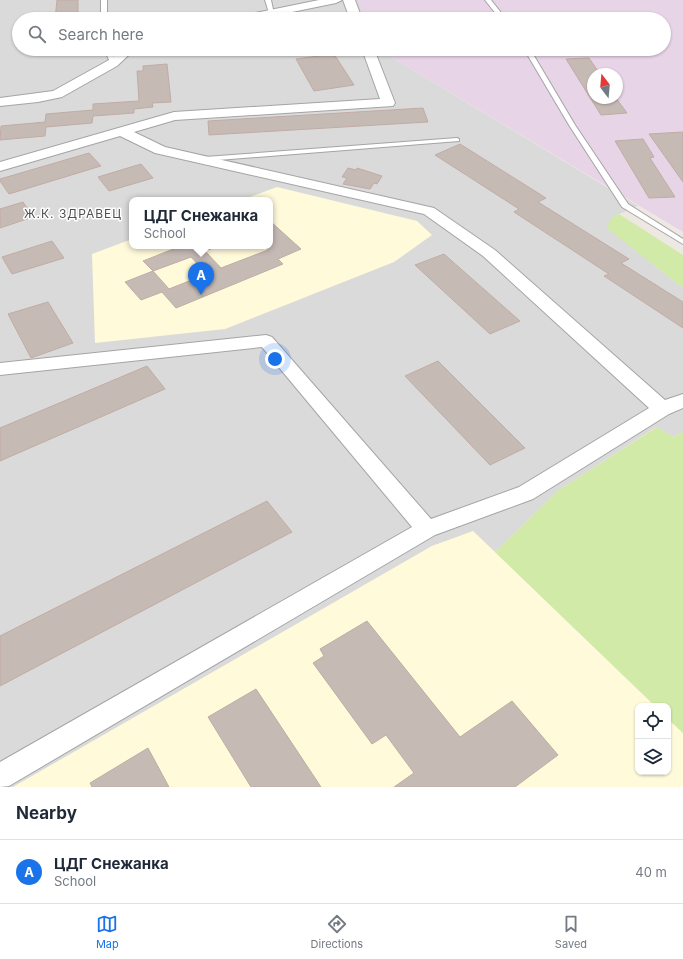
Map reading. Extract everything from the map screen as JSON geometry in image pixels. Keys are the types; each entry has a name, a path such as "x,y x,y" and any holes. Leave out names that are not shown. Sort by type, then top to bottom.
{"street":[{"path":"277,12 336,0"},
{"path":"349,0 353,12"},
{"path":"0,102 38,98 57,94 113,63 121,56"},
{"path":"0,167 174,116 388,103 371,56"},
{"path":"122,132 160,150 198,160 429,211 490,253 662,409"},
{"path":"0,369 266,341 427,529"},
{"path":"0,777 427,529 526,493 662,409 683,401"}],"lane":[{"path":"104,0 104,12"},
{"path":"268,0 272,12"},
{"path":"488,0 497,12"},
{"path":"110,56 113,63"},
{"path":"531,56 572,125 625,206 683,242"},
{"path":"198,160 457,140"}],"shaded area":[{"path":"0,0 358,0 363,12 12,12 12,56 390,56 638,206 612,217 655,266 683,288 683,432 673,437 656,427 559,490 495,552 473,532 432,546 13,787 0,787"},
{"path":"358,0 683,0 683,232 390,56 671,56 671,12 363,12"},
{"path":"277,187 417,221 432,235 394,262 225,329 95,343 92,254 129,240 129,249 273,249 273,197 250,197"},
{"path":"473,531 652,703 635,703 635,775 671,775 671,722 683,733 683,787 13,787 432,546"}],"green space":[{"path":"619,214 683,255 683,288 607,228 612,217"},
{"path":"657,427 673,437 683,432 683,733 671,722 671,703 652,703 495,552 559,490"}],"building":[{"path":"57,0 78,0 78,12 56,12"},
{"path":"319,56 335,56 354,85 314,91 296,59"},
{"path":"589,58 596,68 587,68 587,93 566,59"},
{"path":"167,64 171,102 152,103 153,107 134,109 134,113 93,116 92,123 46,127 45,136 0,140 1,126 45,122 46,114 93,110 93,104 139,101 137,71 143,71 143,66"},
{"path":"594,104 620,104 627,113 601,115"},
{"path":"423,108 428,122 209,135 208,121"},
{"path":"683,132 683,182 649,134"},
{"path":"643,139 654,157 650,158 675,197 649,198 615,141"},
{"path":"460,144 546,198 538,202 629,259 621,263 683,302 683,328 604,276 609,274 514,212 519,209 435,155"},
{"path":"89,153 101,166 9,194 0,181 0,179"},
{"path":"141,164 153,178 109,191 98,177"},
{"path":"348,168 356,170 357,168 382,176 377,184 374,183 370,189 343,184 347,178 342,177"},
{"path":"23,202 33,217 0,228 0,209"},
{"path":"273,224 301,249 278,259 283,264 176,308 162,292 141,300 125,282 153,271 143,261 173,249 210,249 205,251 221,268 268,250 267,249 273,249","holes":["191,257 207,274 169,289 153,271"]},
{"path":"52,241 64,258 12,274 2,257"},
{"path":"444,254 520,321 490,334 415,265"},
{"path":"48,302 73,343 31,358 8,314"},
{"path":"438,361 525,448 490,465 405,376"},
{"path":"147,366 165,389 0,461 0,428"},
{"path":"267,501 292,532 0,686 0,636"},
{"path":"367,621 460,737 512,701 558,755 515,787 394,787 414,773 386,735 372,744 313,663 324,656 320,649"},
{"path":"256,689 321,787 251,787 208,717"},
{"path":"148,748 169,787 92,787 90,783"}],"place":[{"name":"ЦДГ Снежанка","path":"201,295"}],"district":[{"name":"Ж.К. ЗДРАВЕЦ","path":"73,213"}]}
